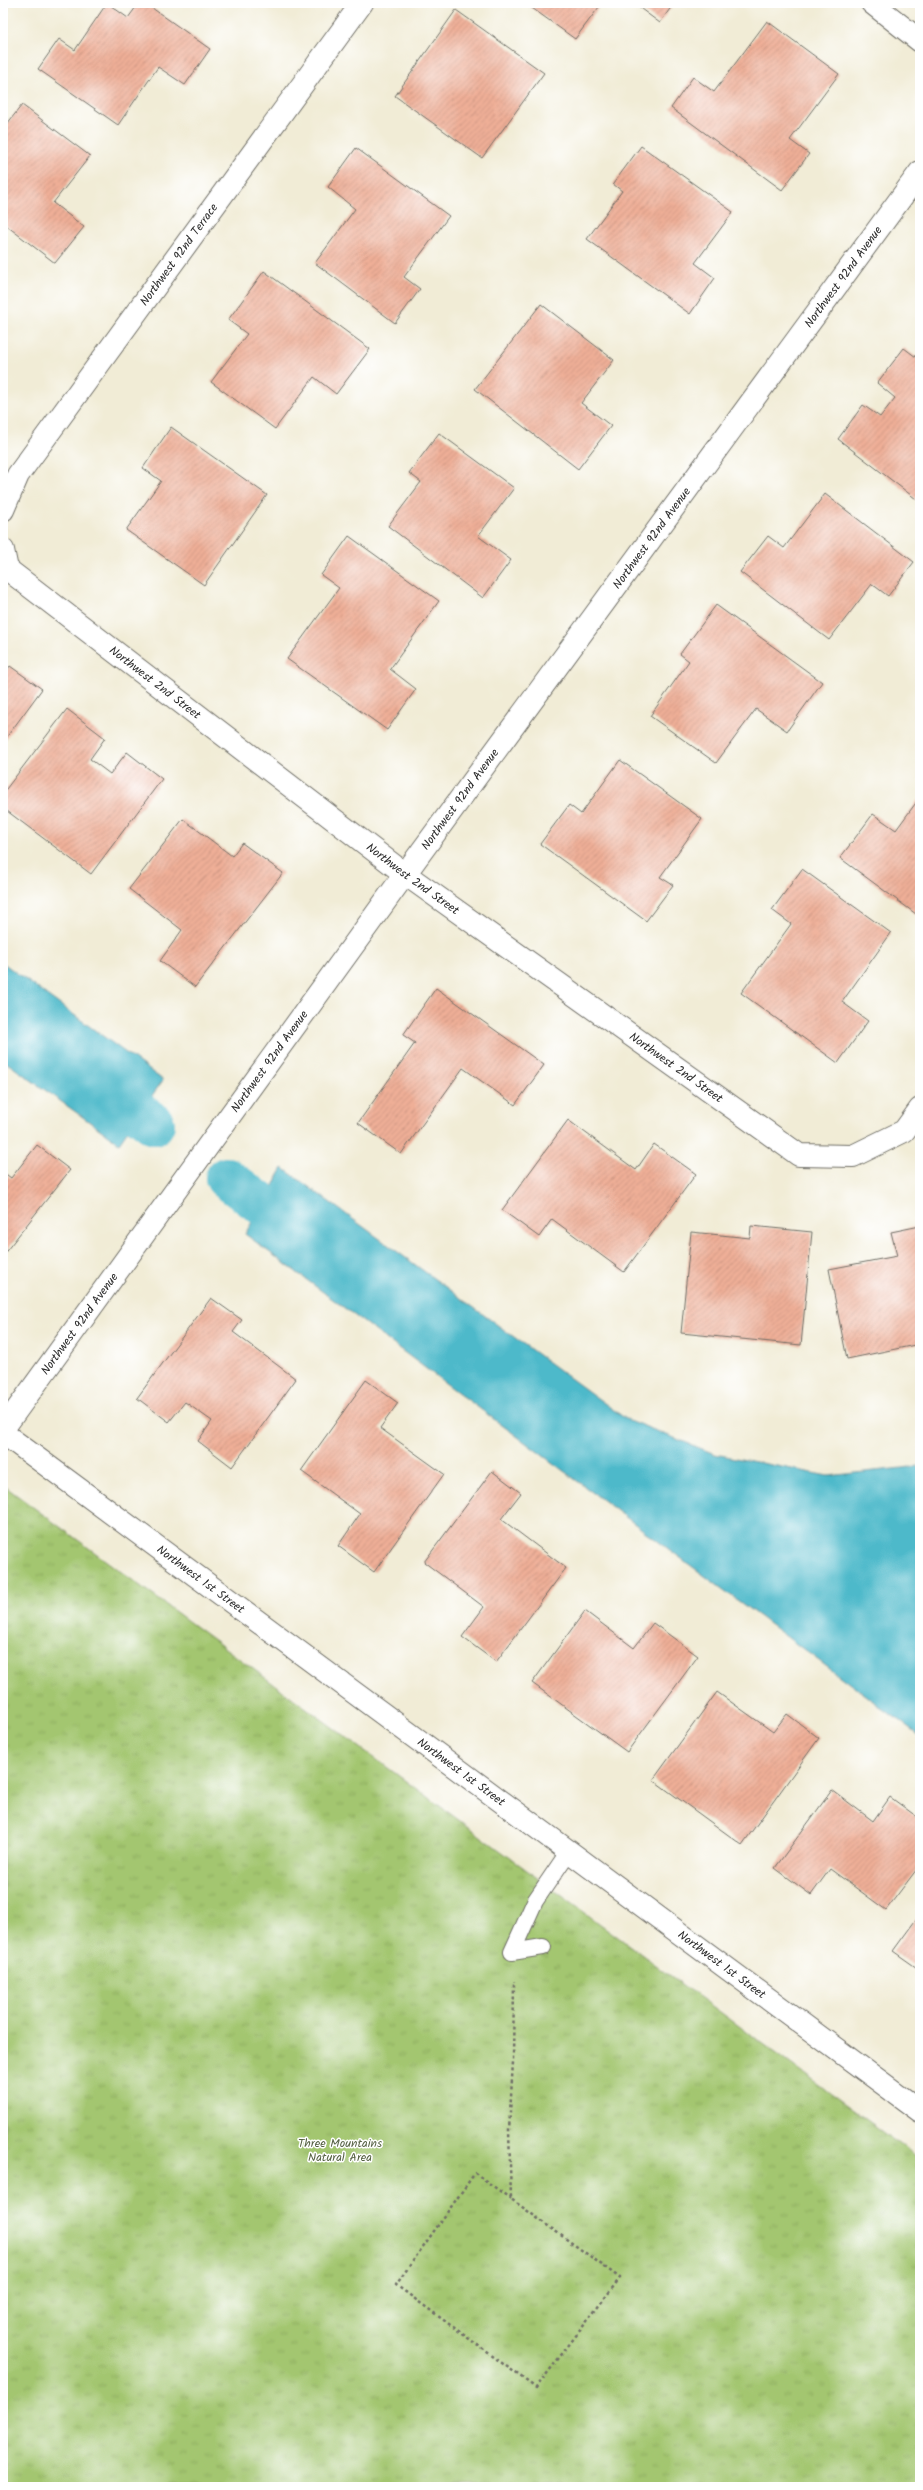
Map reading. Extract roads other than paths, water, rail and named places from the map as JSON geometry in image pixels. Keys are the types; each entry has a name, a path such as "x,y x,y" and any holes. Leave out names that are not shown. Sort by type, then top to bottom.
{"street":[{"name":"Northwest 92nd Terrace","path":"3,510 18,475 362,3"},
{"path":"872,3 920,41"},
{"name":"Northwest 92nd Avenue","path":"3,1429 405,874 920,172"},
{"name":"Northwest 2nd Street","path":"3,550 7,569 405,874 799,1155 853,1156 904,1131 920,1109"},
{"name":"Northwest 1st Street","path":"3,1433 920,2111"}],"lane":[{"path":"543,1946 512,1952 535,1901 568,1851"}],"water":[{"path":"3,963 163,1080 119,1143 3,1060"},
{"path":"283,1168 626,1419 715,1454 828,1476 920,1466 920,1736 245,1234"}],"waterway":[{"path":"3,1009 154,1124"},
{"path":"226,1178 309,1239"}],"park label":[{"name":"Three Mountains Natural Area","path":"340,2150"}]}
